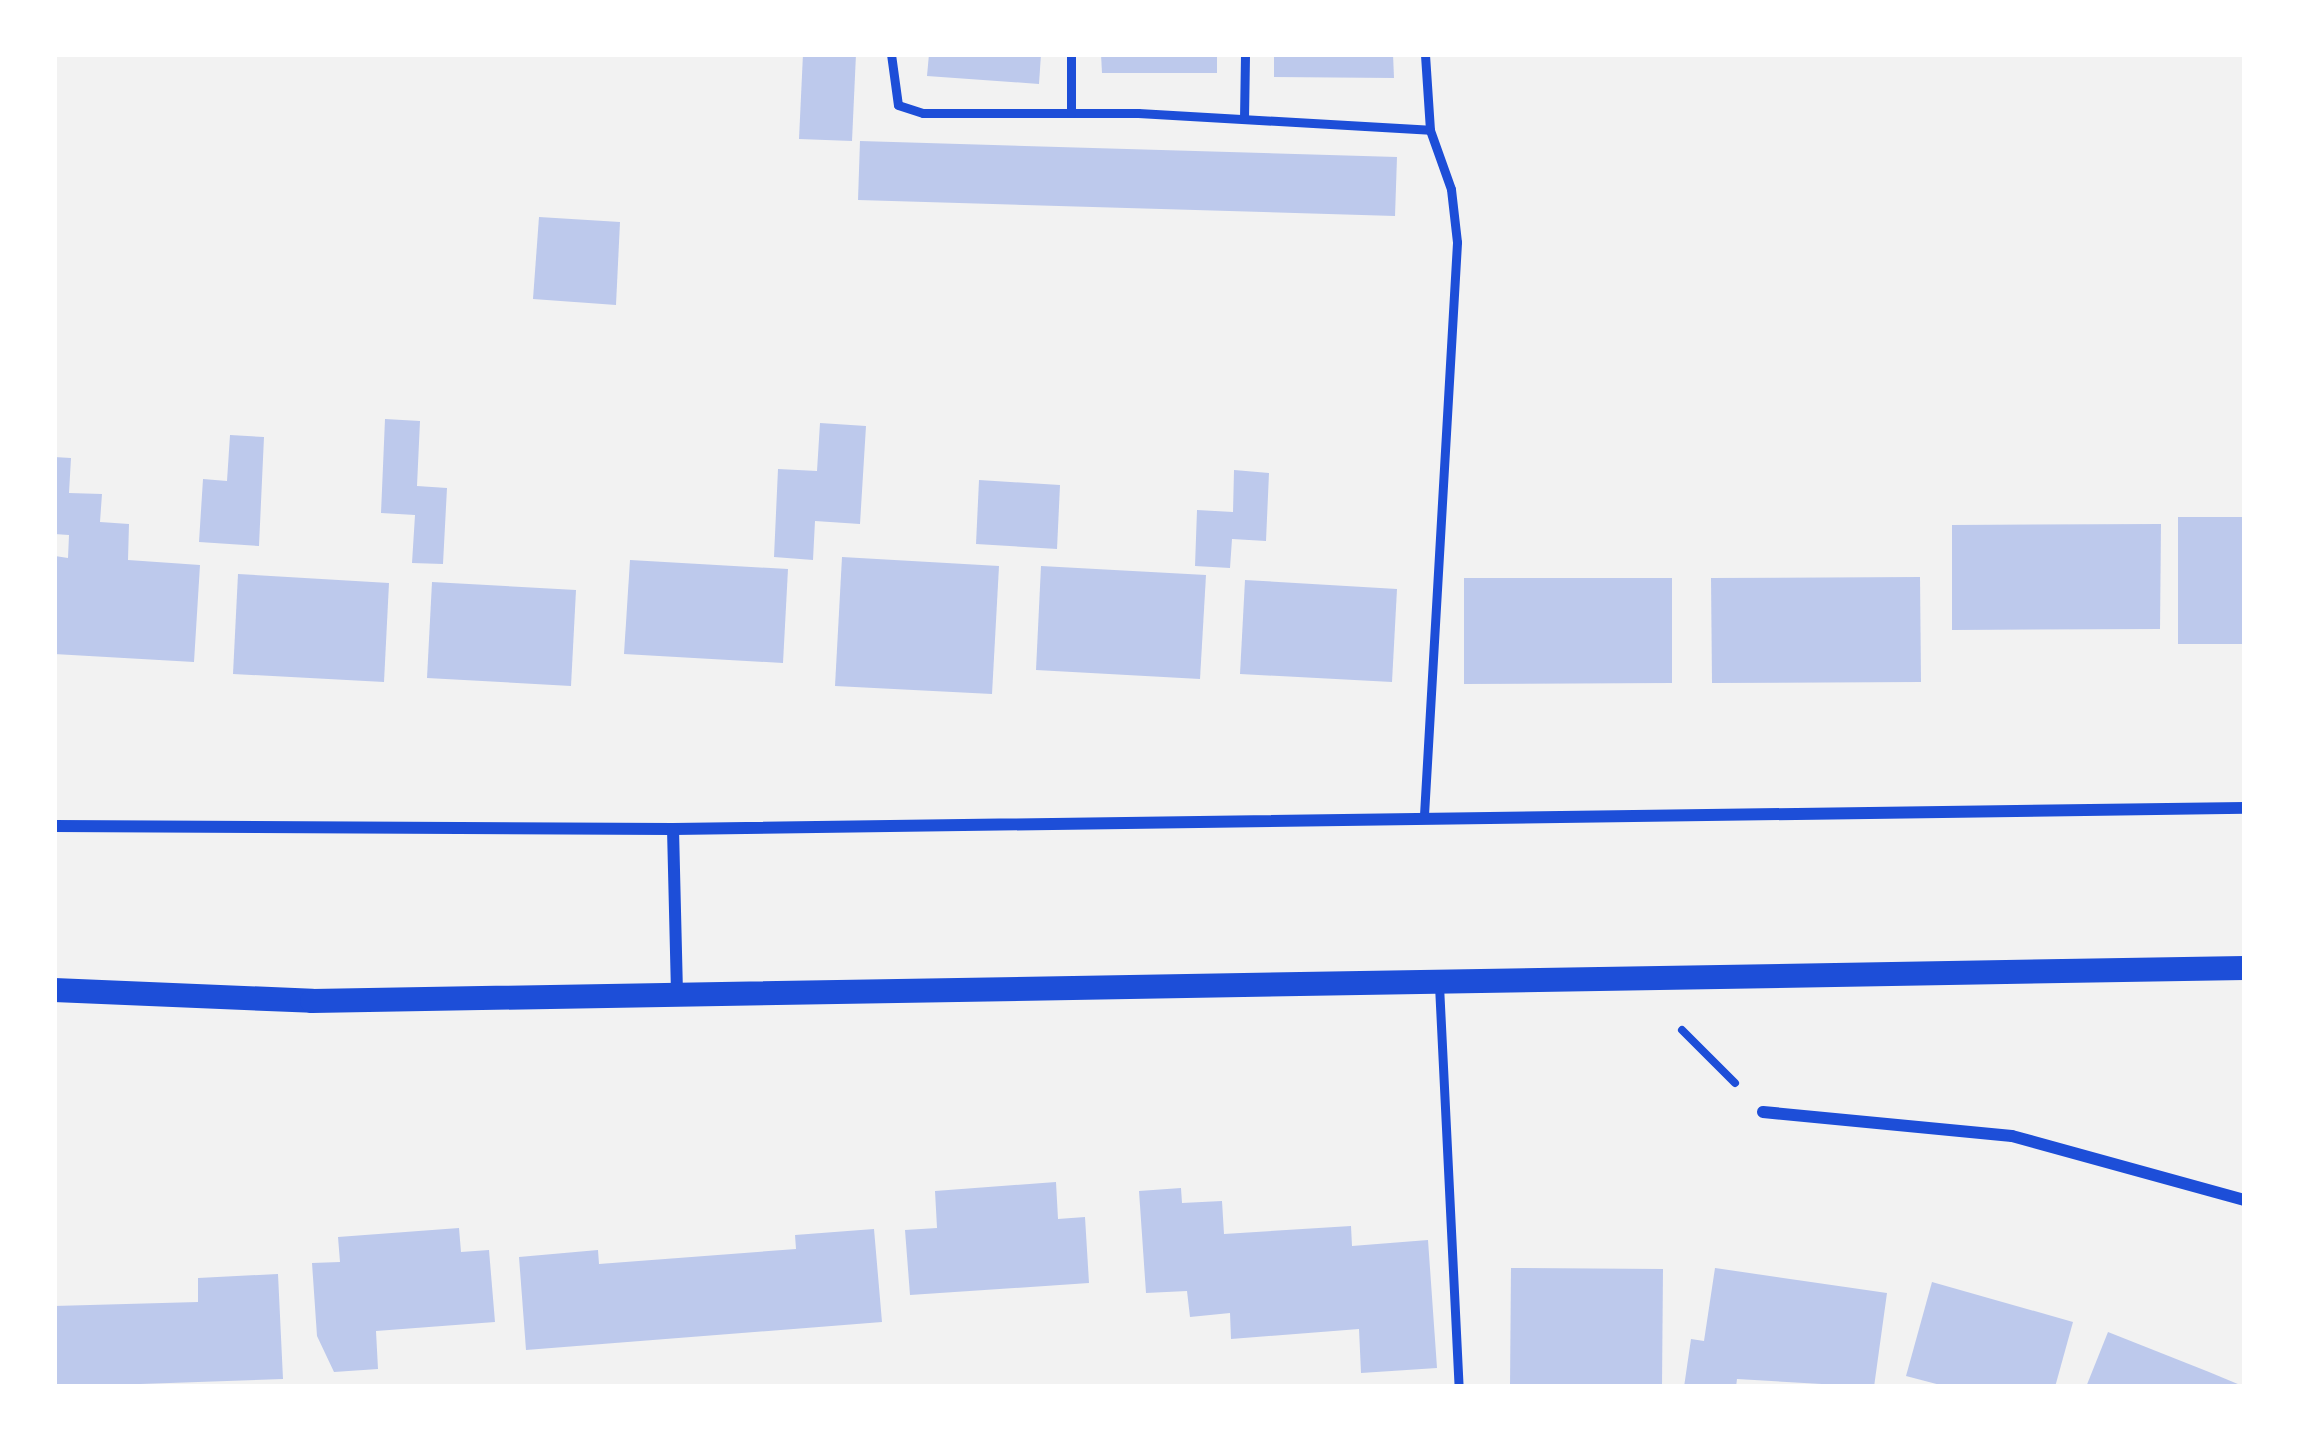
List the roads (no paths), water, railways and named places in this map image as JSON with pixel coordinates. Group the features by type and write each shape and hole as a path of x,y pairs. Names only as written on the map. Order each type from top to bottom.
{"main road":[{"path":"54,990 312,1001 677,990 1439,977 1635,981 2245,968"}],"street":[{"path":"54,826 673,829 1424,815 2245,808"},
{"path":"673,829 677,990"},
{"path":"1763,1112 2012,1136 2245,1200"}],"lane":[{"path":"890,54 898,105 923,113 1071,113 1430,130"},
{"path":"1071,113 1072,54"},
{"path":"1244,119 1245,54"},
{"path":"1424,815 1456,242 1451,189 1430,130 1426,54"},
{"path":"1439,977 1459,1387"}]}
